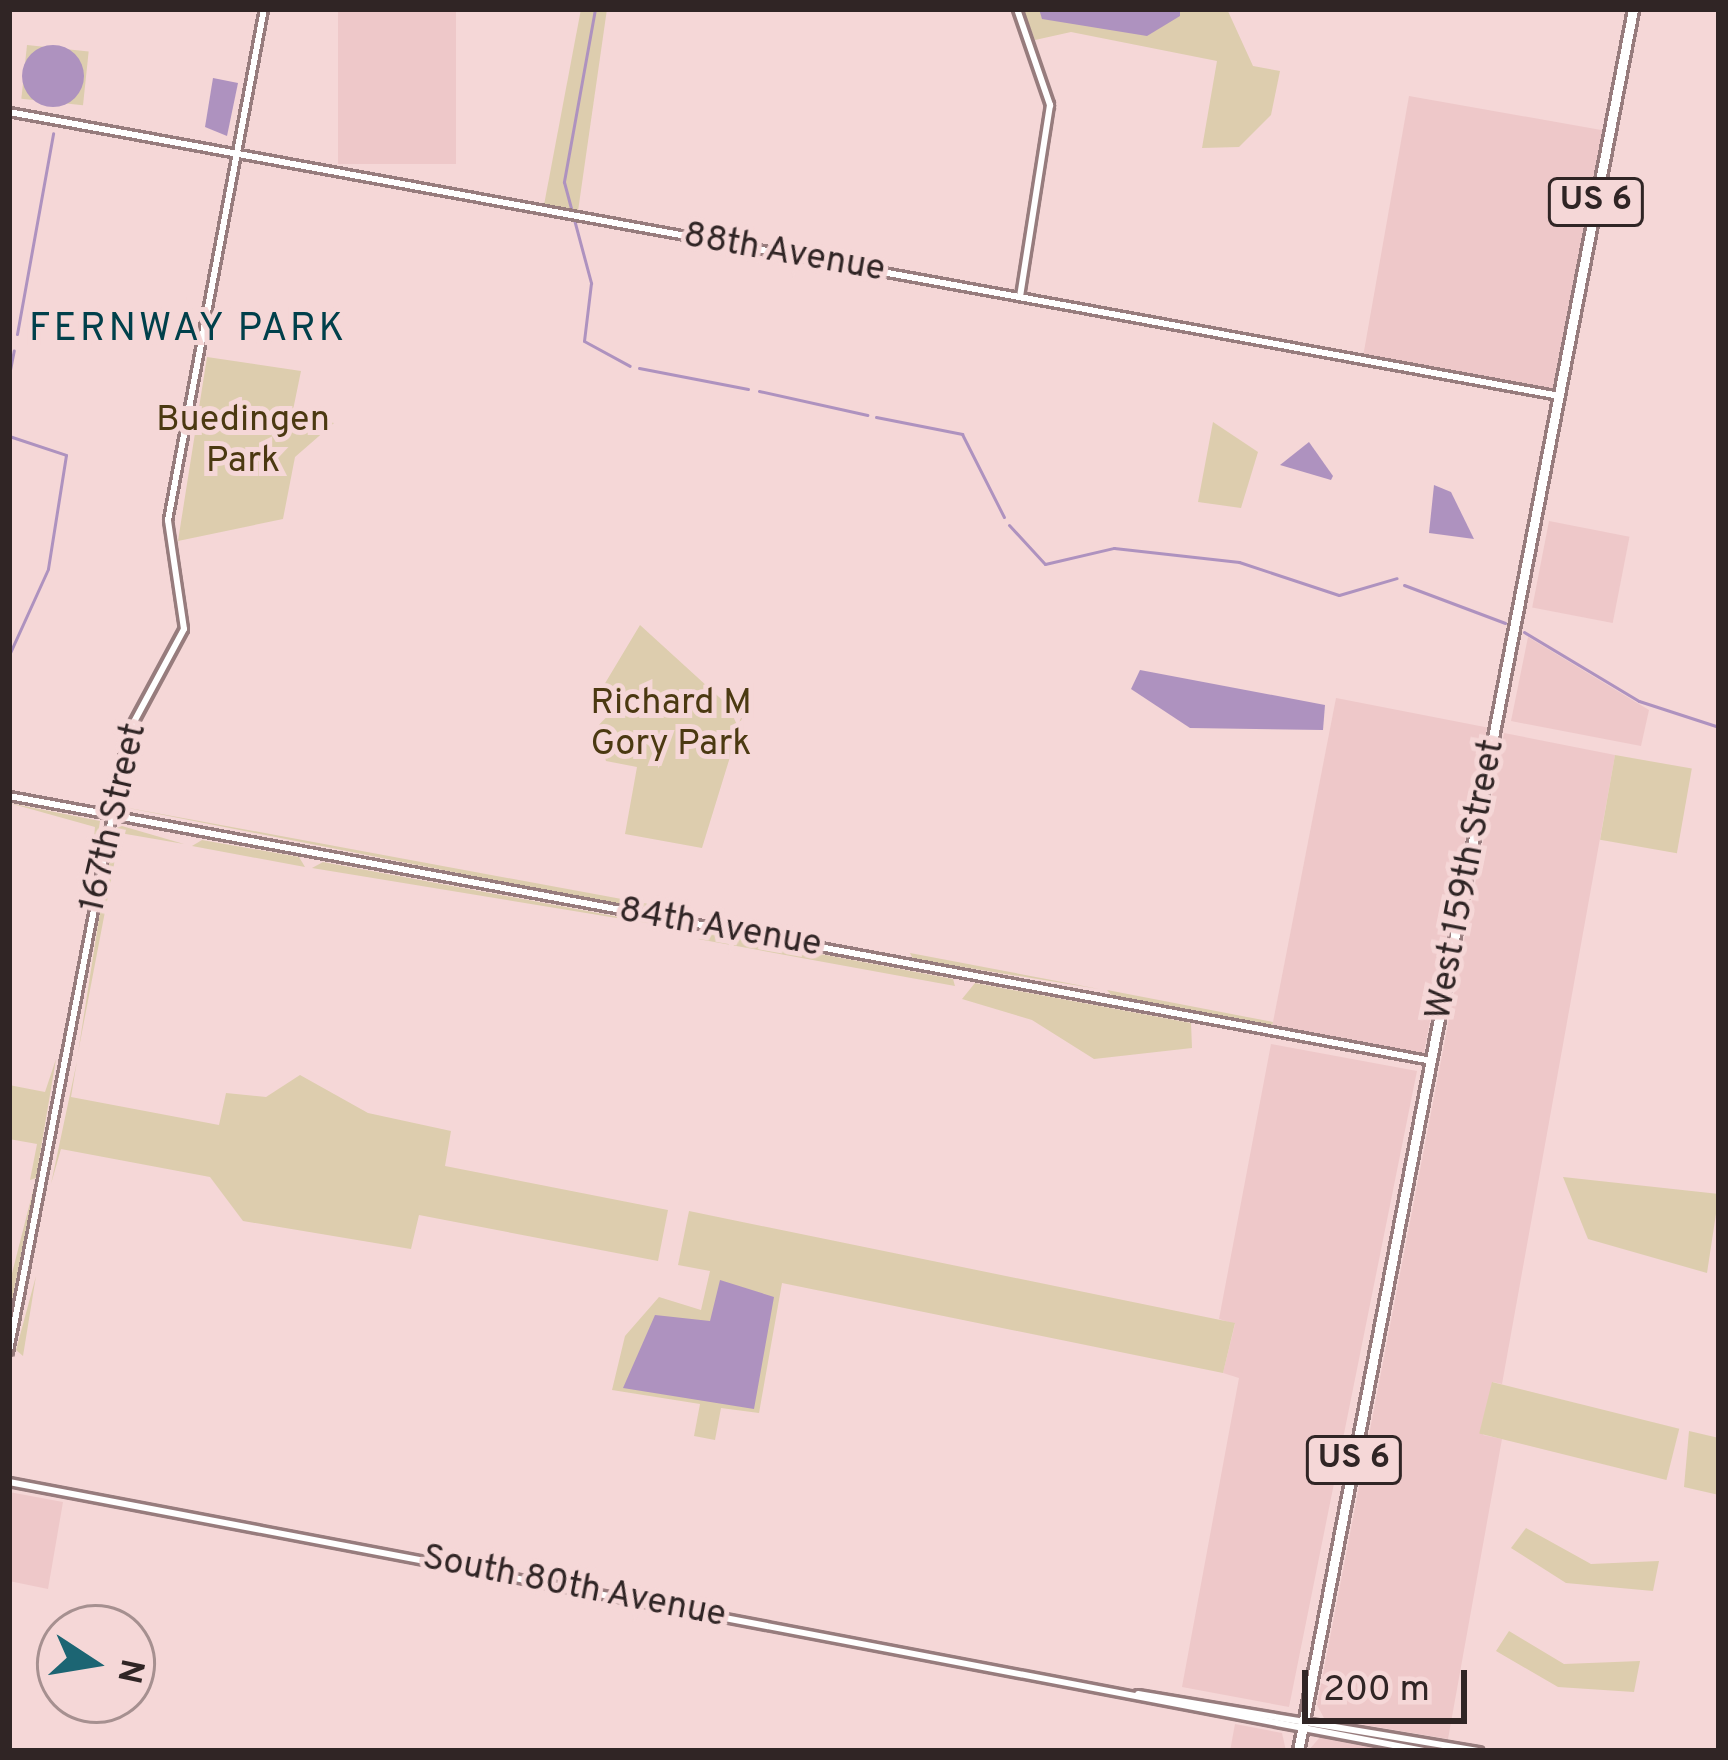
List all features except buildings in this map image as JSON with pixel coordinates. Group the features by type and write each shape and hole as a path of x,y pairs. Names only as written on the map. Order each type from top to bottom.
{"main road":[{"name":"West 159th Street","path":"1298,1751 1633,9"}],"street":[{"name":"167th Street","path":"9,1352 128,733 184,629 168,520 264,9"},
{"path":"1016,9 1049,104 1020,297"},
{"name":"88th Avenue","path":"9,112 1559,396"},
{"name":"84th Avenue","path":"9,796 1432,1061"},
{"name":"South 80th Avenue","path":"9,1482 1138,1694 1479,1751"},
{"name":"South 80th Avenue","path":"1303,1724 1424,1751"}],"shaded area":[{"path":"338,9 456,9 456,164 338,164"},
{"path":"1039,9 1180,9 1180,16 1147,36 1042,19"},
{"path":"53,45 75,54 84,76 75,98 53,107 31,98 22,76 31,54"},
{"path":"213,78 238,83 227,136 205,127"},
{"path":"1409,96 1604,130 1558,393 1363,359"},
{"path":"1309,442 1333,476 1331,480 1280,465"},
{"path":"1434,485 1451,492 1474,539 1429,533"},
{"path":"1549,521 1629,537 1613,623 1532,607"},
{"path":"1528,637 1649,710 1641,746 1511,721"},
{"path":"1140,670 1325,705 1323,730 1190,728 1131,689"},
{"path":"1336,698 1487,727 1423,1055 1272,1026"},
{"path":"1504,733 1615,755 1502,1384 1493,1382 1483,1435 1502,1439 1448,1739 1324,1718 1317,1705"},
{"path":"1271,1044 1417,1071 1289,1707 1182,1687 1239,1378 1223,1373 1235,1324 1219,1319"},
{"path":"720,1280 774,1297 754,1409 623,1388 655,1315 710,1321"},
{"path":"9,1492 63,1502 48,1589 9,1581"},
{"path":"1235,1724 1282,1733 1286,1751 1230,1751"},
{"path":"1321,1736 1388,1749 1388,1751 1308,1751"}],"green space":[{"path":"581,9 607,9 578,211 544,205"},
{"path":"1023,9 1227,9 1253,66 1280,71 1271,115 1239,147 1202,148 1217,61 1071,32 1035,40"},
{"path":"27,45 89,51 83,105 21,99"},
{"name":"Buedingen Park","path":"207,357 301,371 292,415 334,423 295,457 283,519 178,541"},
{"path":"1213,422 1258,452 1241,508 1198,502"},
{"name":"Richard M Gory Park","path":"640,625 742,718 702,848 625,834 637,767 606,761 596,728 616,707 601,690"},
{"path":"1615,755 1692,769 1677,853 1600,840"},
{"path":"9,803 100,821 89,892 95,827"},
{"path":"118,806 692,912 682,917"},
{"path":"122,826 184,844 120,833 78,1053 113,829"},
{"path":"202,840 299,857 305,867 192,846"},
{"path":"323,862 684,929 312,868"},
{"path":"709,933 953,979 955,986 698,939"},
{"path":"910,953 1099,989 913,959"},
{"path":"975,983 1191,1023 1192,1048 1094,1059 1032,1020 962,999"},
{"path":"1107,990 1273,1022 1272,1026 1113,997"},
{"path":"56,1059 36,1178 30,1180 37,1144 9,1139 9,1085 45,1092"},
{"path":"77,1061 71,1097 219,1125 226,1093 266,1097 300,1075 368,1113 451,1131 445,1166 668,1210 658,1261 419,1215 411,1249 243,1221 210,1177 61,1149 51,1184"},
{"path":"1563,1177 1719,1194 1707,1273 1588,1239"},
{"path":"33,1191 33,1195 9,1315 9,1285"},
{"path":"689,1211 1235,1323 1223,1373 782,1283 759,1413 721,1408 715,1440 694,1436 700,1404 612,1390 625,1336 659,1297 701,1310 710,1271 678,1265"},
{"path":"36,1276 23,1356 16,1350"},
{"path":"1492,1382 1679,1429 1666,1480 1479,1433"},
{"path":"1689,1431 1719,1438 1719,1495 1684,1487"},
{"path":"1526,1528 1591,1564 1659,1561 1653,1591 1566,1583 1511,1548"},
{"path":"1509,1631 1564,1664 1640,1661 1634,1692 1558,1687 1496,1651"}],"waterway":[{"path":"595,9 564,182 591,283 584,341 630,366"},
{"path":"17,334 53,133"},
{"path":"9,375 14,350"},
{"path":"639,368 748,389"},
{"path":"759,391 867,415"},
{"path":"876,417 962,434 1004,517"},
{"path":"9,436 66,455 48,569 9,655"},
{"path":"1009,525 1045,564 1114,548 1239,562 1339,595 1397,578"},
{"path":"1404,585 1505,623"},
{"path":"1524,632 1639,701 1719,727"}],"district":[{"name":"FERNWAY PARK","path":"188,331"}]}
